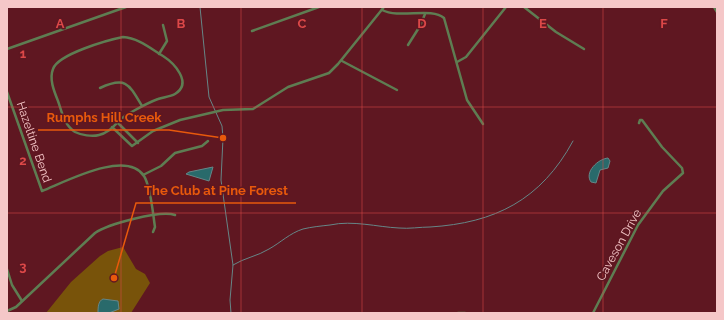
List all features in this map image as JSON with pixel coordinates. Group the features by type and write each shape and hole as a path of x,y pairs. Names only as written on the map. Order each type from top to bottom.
{"street":[{"path":"7,49 126,7"},
{"path":"252,31 319,7"},
{"path":"457,62 466,57 506,7"},
{"path":"524,7 556,32 584,49"},
{"path":"714,7 717,12"},
{"path":"112,127 130,145 138,143 153,131 180,120 206,116 223,110 253,109 288,87 328,72 342,61 383,8 395,14 438,15 444,18 467,100 483,124"},
{"path":"408,45 420,26 425,14"},
{"path":"160,54 167,41 163,26"},
{"path":"123,37 137,40 177,66 182,80 180,89 174,94 142,106 124,116 100,135 91,136 76,133 67,125 53,88 51,76 53,67 66,56 123,37"},
{"path":"342,61 397,90"},
{"path":"100,88 113,82 125,83 130,86 142,106"},
{"name":"Hazeltine Bend","path":"7,92 42,191 110,166 131,167 143,175"},
{"name":"Caveson Drive","path":"593,313 638,225 663,191 683,173 682,168 662,147 642,120 640,120 639,123"},
{"path":"118,122 138,143"},
{"path":"152,232 155,227 147,183 143,175 160,166 175,153 202,146 208,141"},
{"path":"7,311 22,301 95,232 111,224 170,213 175,215"},
{"path":"7,269 12,286 22,301"},
{"path":"458,313 465,313"}],"shaded area":[{"path":"123,247 136,269 145,274 150,283 131,313 46,313 71,282 100,256 108,251"}],"water":[{"path":"608,158 610,161 608,168 600,170 596,183 591,182 589,174 593,167 596,163"},
{"path":"213,167 209,181 186,174 189,172"},
{"path":"103,299 118,301 119,309 109,313 98,313 99,303"}],"waterway":[{"path":"200,7 209,97 222,126 223,138 221,180 233,265 230,300 231,313"},
{"path":"233,265 273,247 294,233 306,228 347,223 403,228 430,227 453,225 495,214 514,205 531,193 546,179 573,141"}],"place":[{"name":"Rumphs Hill Creek","path":"223,138"},
{"name":"The Club at Pine Forest","path":"114,278"}]}
